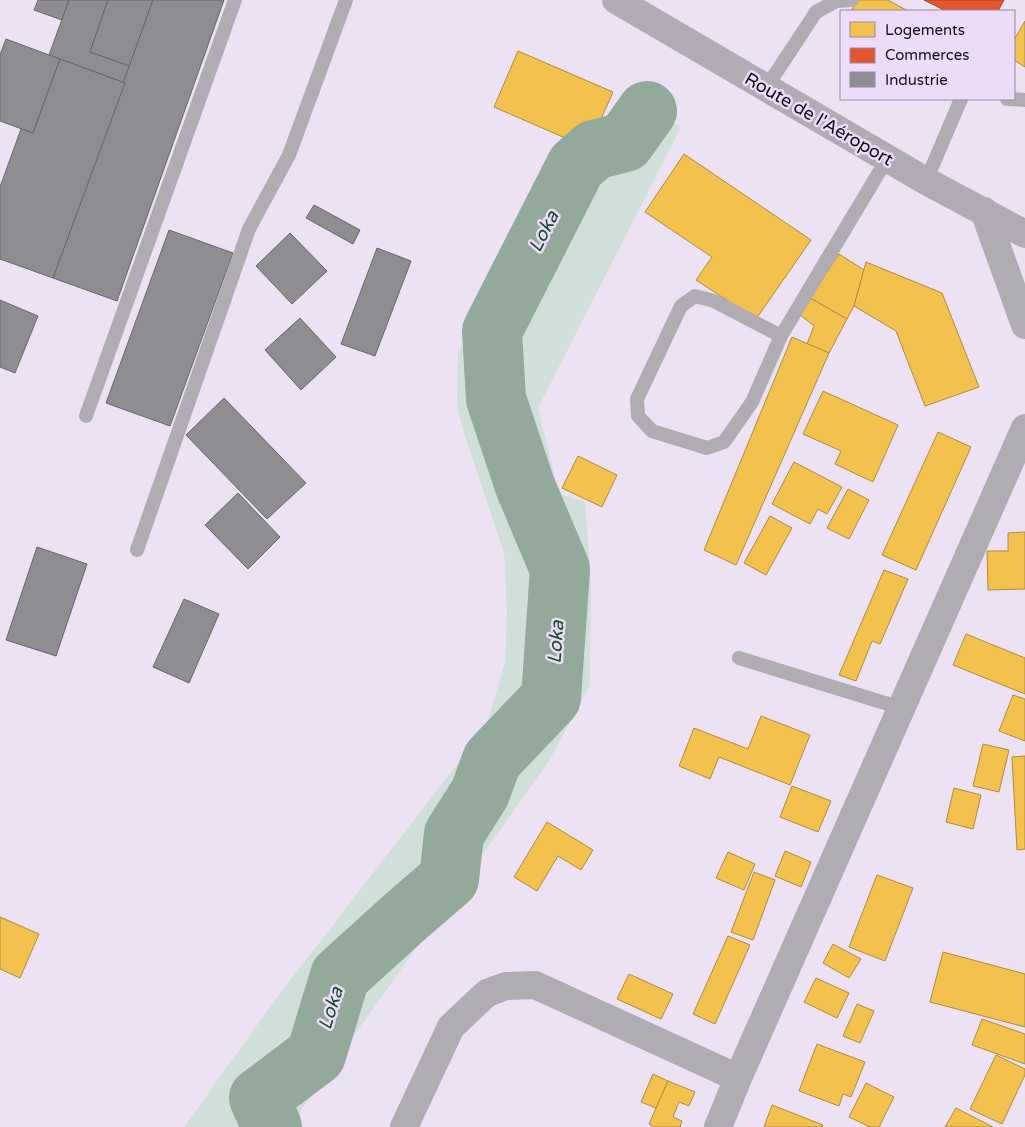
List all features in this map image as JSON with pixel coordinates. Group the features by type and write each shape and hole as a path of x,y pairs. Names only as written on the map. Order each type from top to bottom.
{"main road":[{"name":"Route de l'Aéroport","path":"616,0 926,182 1025,234"}],"street":[{"path":"984,211 1025,325"},
{"path":"718,1127 1025,428"},
{"path":"404,1127 451,1028 487,993 506,986 535,985 738,1078"}],"lane":[{"path":"86,416 235,0"},
{"path":"137,550 249,229 289,155 346,0"},
{"path":"766,88 816,12 836,1 852,0"},
{"path":"926,182 960,100"},
{"path":"781,336 714,301 695,296 681,306 637,398 638,416 652,431 707,448 724,442 752,402 781,336 887,159"},
{"path":"739,658 901,708"}],"shaded area":[{"path":"624,96 681,127 538,408 559,494 585,502 591,583 590,685 549,761 289,1127 184,1127 278,996 486,727 505,663 507,613 504,553 465,436 457,406 458,352"}],"building: Logements":[{"path":"858,0 888,0 906,10 852,10"},
{"path":"1025,21 1025,67 1015,61 1015,38"},
{"path":"518,51 613,92 588,148 494,107"},
{"path":"684,154 811,240 756,319 696,280 712,257 645,212"},
{"path":"839,254 864,270 854,306 847,319 810,298"},
{"path":"866,262 942,293 979,387 925,406 896,331 854,306"},
{"path":"810,298 847,319 829,353 807,344 814,326 799,314"},
{"path":"792,337 829,353 736,565 704,550"},
{"path":"823,391 898,425 873,482 835,464 841,451 803,434"},
{"path":"938,432 971,447 916,570 882,555"},
{"path":"578,456 617,475 602,507 562,488"},
{"path":"794,462 842,487 827,514 818,509 810,524 772,504"},
{"path":"848,489 869,500 849,539 827,528"},
{"path":"770,516 792,528 766,575 744,563"},
{"path":"1025,532 1025,589 988,590 987,551 1008,551 1008,533"},
{"path":"884,570 908,579 880,644 872,641 856,681 839,675"},
{"path":"966,634 1025,658 1025,694 953,665"},
{"path":"1013,695 1025,699 1025,741 999,731"},
{"path":"761,716 810,735 790,785 719,757 710,779 679,766 694,728 748,749"},
{"path":"983,744 1009,750 999,792 973,786"},
{"path":"1025,756 1025,849 1017,850 1012,757"},
{"path":"792,786 831,801 818,832 780,817"},
{"path":"954,788 981,795 973,829 946,822"},
{"path":"547,822 593,850 581,870 558,856 537,891 514,877"},
{"path":"785,851 811,862 801,887 775,876"},
{"path":"728,852 755,864 744,890 716,878"},
{"path":"754,872 775,880 753,940 731,932"},
{"path":"877,875 913,888 885,961 849,947"},
{"path":"0,917 39,934 20,978 0,969"},
{"path":"728,936 750,945 715,1024 693,1014"},
{"path":"833,944 861,959 849,978 823,963"},
{"path":"943,952 1025,974 1025,1027 930,1002"},
{"path":"629,974 673,994 661,1019 617,999"},
{"path":"816,978 849,993 837,1018 804,1002"},
{"path":"857,1004 874,1011 860,1043 843,1036"},
{"path":"982,1019 1025,1034 1025,1064 972,1045"},
{"path":"817,1044 865,1062 851,1097 843,1094 839,1106 799,1091"},
{"path":"996,1055 1025,1069 1025,1075 1002,1124 970,1109"},
{"path":"653,1074 668,1081 656,1108 641,1102"},
{"path":"668,1081 695,1092 689,1106 679,1102 673,1117 682,1121 680,1127 655,1127 649,1124"},
{"path":"866,1083 894,1097 879,1127 870,1127 849,1117"},
{"path":"772,1105 823,1125 822,1127 764,1127"},
{"path":"956,1108 993,1127 945,1127"}],"building: Commerces":[{"path":"924,0 1004,0 999,10 944,10"}],"building: Industrie":[{"path":"38,0 69,0 62,20 34,10"},
{"path":"69,0 108,0 90,52 130,66 125,83 49,55"},
{"path":"108,0 153,0 130,66 90,52"},
{"path":"153,0 224,0 117,301 53,278"},
{"path":"6,39 60,59 33,133 0,121 0,55"},
{"path":"60,59 125,83 53,278 0,259 0,187 21,129 33,133"},
{"path":"314,205 360,230 353,244 306,218"},
{"path":"169,230 233,253 170,426 106,403"},
{"path":"290,233 327,271 292,304 256,266"},
{"path":"377,248 411,261 375,356 341,344"},
{"path":"0,300 38,316 15,373 0,367"},
{"path":"300,318 336,357 301,390 265,350"},
{"path":"224,398 306,483 267,519 186,435"},
{"path":"238,493 280,537 248,569 205,525"},
{"path":"37,547 87,564 56,656 6,640"},
{"path":"184,599 219,614 189,683 153,667"}],"waterway":[{"name":"Loka","path":"272,1127 259,1098 316,1055 340,976 449,879 454,834 480,793 492,760 551,698 560,569 525,486 496,399 492,331 576,166 594,150 625,142 647,111"}]}
